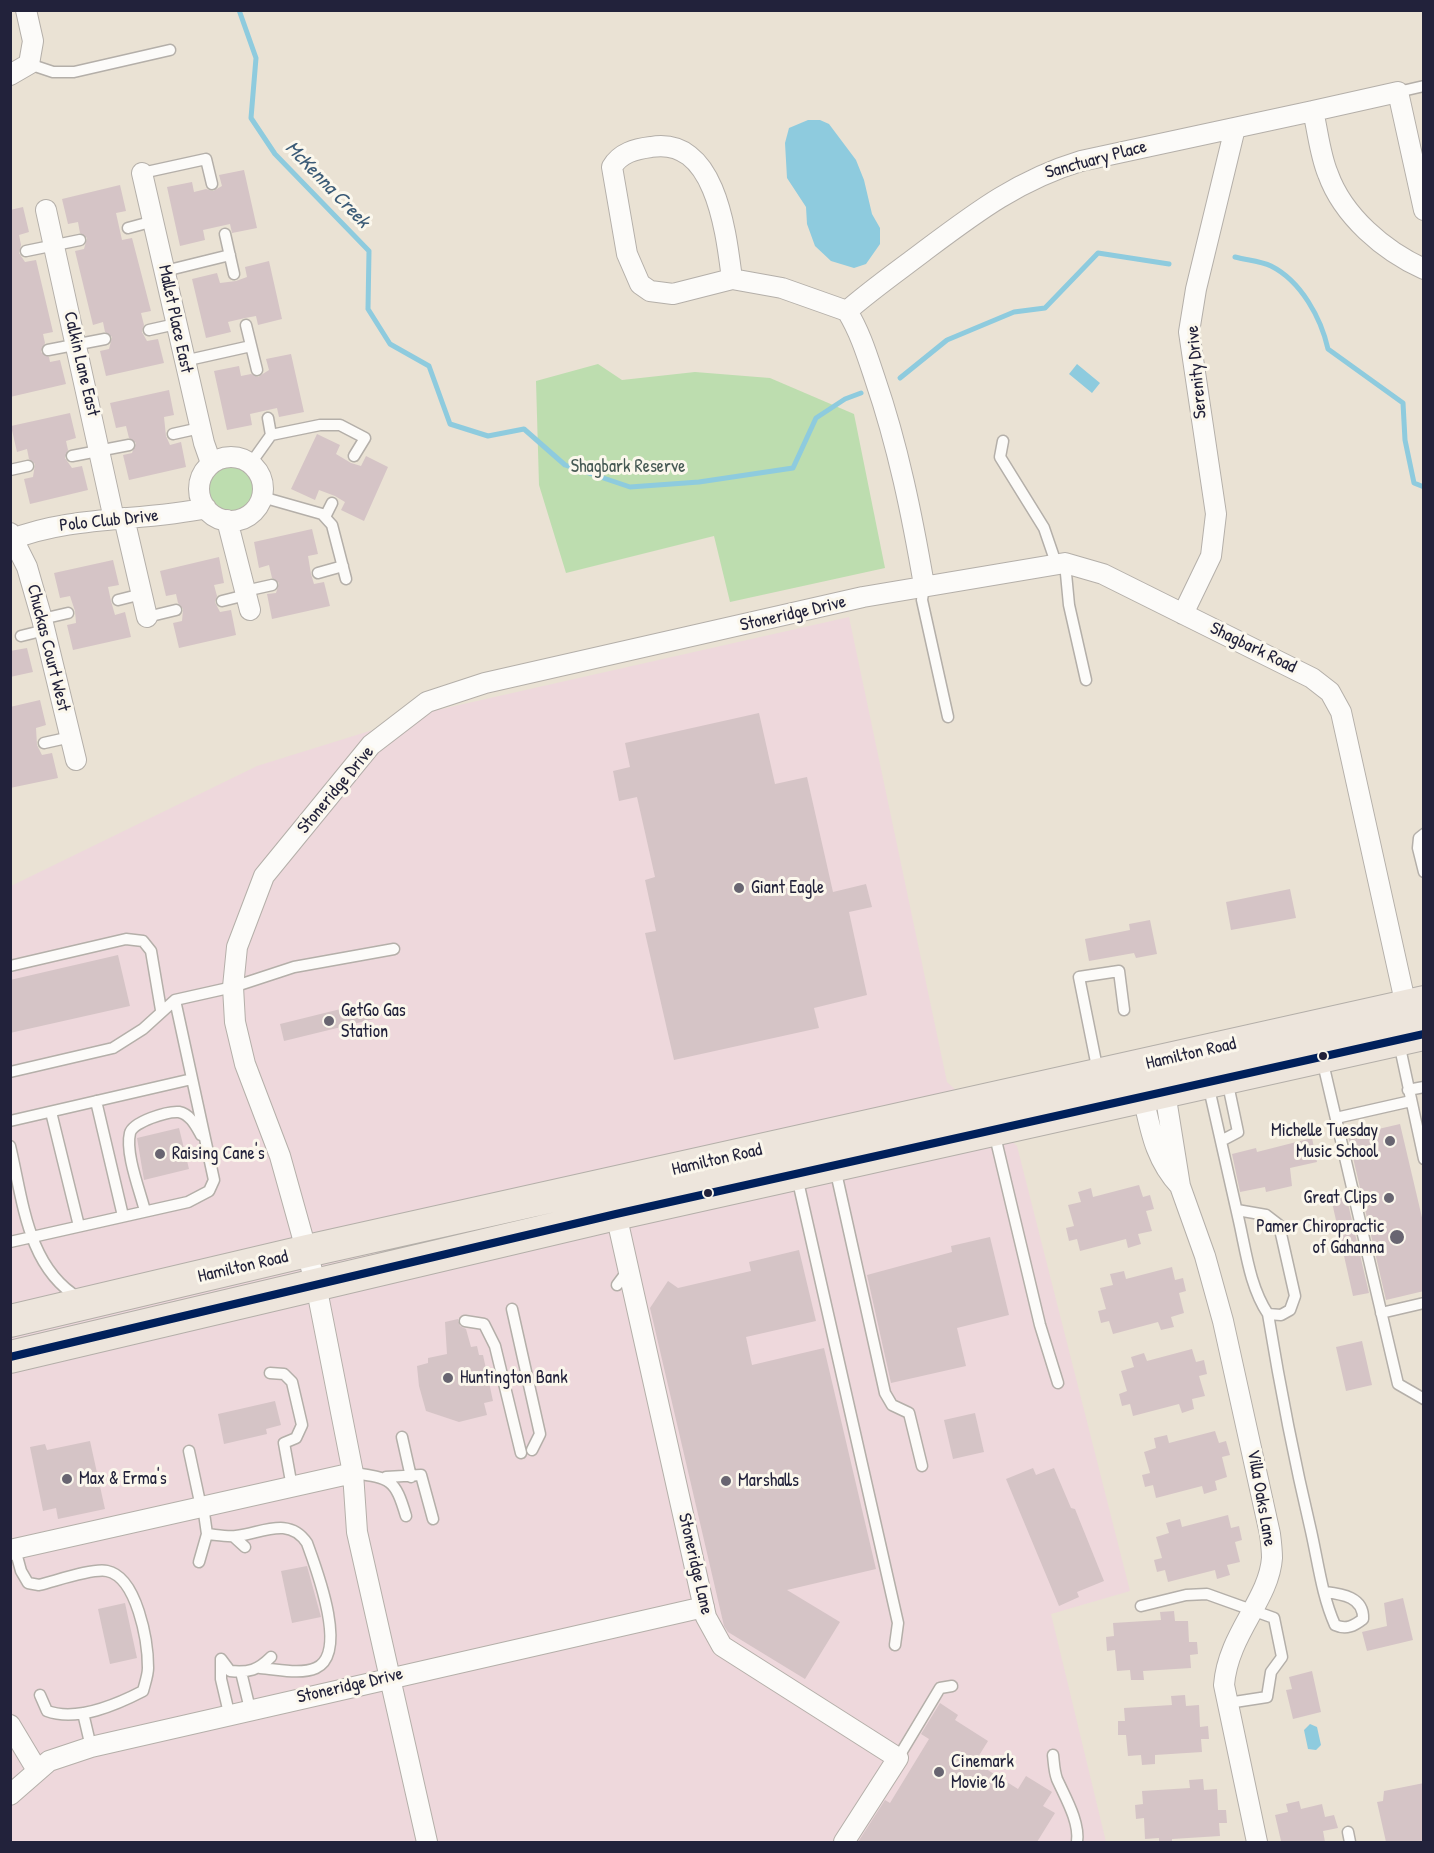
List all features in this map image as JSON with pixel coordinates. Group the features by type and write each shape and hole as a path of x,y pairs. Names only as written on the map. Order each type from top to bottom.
{"main road":[{"name":"Hamilton Road","path":"832,1150 993,1129 1154,1094 1209,1072 1318,1042 1415,1004"},
{"name":"Hamilton Road","path":"1318,1042 1411,1037"},
{"name":"Hamilton Road","path":"10,1321 308,1251 793,1159 1098,1075 1148,1064 1209,1072"},
{"name":"Hamilton Road","path":"10,1357 616,1214 793,1159"}],"street":[{"path":"10,75 29,64 33,41 26,10"},
{"path":"1398,92 1424,210"},
{"name":"Sanctuary Place","path":"847,311 980,209 1019,184 1048,171 1080,161 1398,92"},
{"path":"1313,111 1327,173 1337,196 1363,226 1400,258 1424,269"},
{"name":"Serenity Drive","path":"1183,614 1211,556 1216,514 1189,332 1196,289 1235,128"},
{"path":"732,279 727,239 715,193 688,152 673,146 660,145 639,149 616,160 612,167 627,254 640,284 650,291 674,294 732,279 782,288 847,311 858,329 884,407 908,498 924,585"},
{"name":"Mallet Place East","path":"142,173 200,428 212,463"},
{"name":"Calkin Lane East","path":"46,210 100,450 147,617"},
{"path":"234,456 250,463 260,474 262,497 253,513 244,518 227,520 214,516 206,508 199,489 201,478 212,463 224,457 234,456"},
{"name":"Polo Club Drive","path":"12,537 55,527 182,513 206,508"},
{"path":"227,520 247,599"},
{"name":"Chuckas Court West","path":"12,537 27,567 44,625 76,760"},
{"name":"Shagbark Road","path":"863,597 1060,563 1103,574 1312,678 1330,692 1341,712 1415,1004"},
{"name":"Stoneridge Drive","path":"308,1251 280,1156 245,1064 235,1022 232,987 237,947 264,876 371,745 427,702 485,683 863,597"},
{"name":"Villa Oaks Lane","path":"1148,1064 1154,1094 1158,1157 1180,1186 1205,1256 1223,1321 1267,1516 1272,1558 1267,1581 1232,1646 1226,1666 1224,1685 1257,1842"},
{"name":"Stoneridge Lane","path":"616,1214 706,1617 722,1646 898,1758"},
{"path":"308,1251 353,1473 357,1532 427,1842"},
{"path":"13,1550 353,1473"},
{"name":"Stoneridge Drive","path":"10,1795 49,1761 91,1747 391,1676 704,1607"},
{"path":"10,1725 37,1770"},
{"path":"844,1842 898,1758"}],"lane":[{"path":"29,64 52,72 74,72 170,50"},
{"path":"1398,92 1424,86"},
{"path":"142,173 207,159 212,184"},
{"path":"128,228 154,221"},
{"path":"225,234 234,274"},
{"path":"26,251 80,240"},
{"path":"165,271 230,255"},
{"path":"149,330 176,324"},
{"path":"246,326 257,370"},
{"path":"48,350 105,339"},
{"path":"184,361 251,346"},
{"path":"267,418 271,435"},
{"path":"250,463 271,435 320,425 340,425 364,438 354,456"},
{"path":"173,434 200,428"},
{"path":"1003,441 1000,457 1044,528 1060,563 1086,680"},
{"path":"72,456 129,445"},
{"path":"10,470 28,466"},
{"path":"262,497 325,517 332,525 346,579"},
{"path":"325,517 332,503"},
{"path":"318,573 343,566"},
{"path":"222,601 247,599 272,585"},
{"path":"924,585 922,600 948,717"},
{"path":"118,600 142,594"},
{"path":"147,617 176,610"},
{"path":"21,636 68,613"},
{"path":"44,743 70,737"},
{"path":"1424,834 1419,838 1418,848 1424,872"},
{"path":"10,966 126,939 142,941 151,951 161,1011"},
{"path":"10,1072 113,1048 143,1029 175,1000 232,987 294,967 394,949"},
{"path":"1098,1075 1079,977 1119,971 1124,1010"},
{"path":"10,1242 188,1202 209,1191 214,1180 175,1000"},
{"path":"1411,1037 1410,1095 1424,1159"},
{"path":"1318,1042 1398,1384 1424,1399"},
{"path":"1209,1072 1221,1141 1257,1297 1268,1314 1282,1399 1325,1592"},
{"path":"1209,1072 1238,1132 1221,1141"},
{"path":"10,1121 192,1079"},
{"path":"1336,1118 1410,1095 1424,1087"},
{"path":"96,1101 123,1216"},
{"path":"51,1112 79,1226"},
{"path":"145,1211 129,1148 130,1132 137,1122 178,1112 189,1116 207,1149"},
{"path":"993,1129 1040,1325 1058,1383"},
{"path":"10,1146 32,1237 44,1266 62,1288 87,1303"},
{"path":"832,1150 885,1394 892,1405 909,1413 922,1466"},
{"path":"793,1159 898,1623 895,1645"},
{"path":"1237,1209 1266,1215 1279,1225 1295,1296 1290,1310 1281,1315 1268,1314"},
{"path":"617,1285 629,1269"},
{"path":"1381,1313 1424,1303"},
{"path":"465,1321 484,1324 495,1346 527,1452 540,1434 512,1310"},
{"path":"270,1373 284,1374 292,1382 302,1425 296,1437 284,1443 292,1486"},
{"path":"402,1437 411,1477"},
{"path":"189,1451 207,1534 199,1562"},
{"path":"353,1473 386,1477 421,1475 433,1519"},
{"path":"386,1477 398,1489 406,1516"},
{"path":"207,1534 234,1537 285,1527 298,1532 307,1543 314,1563 332,1635 328,1655 315,1668 293,1671 260,1668 242,1672 231,1671 221,1659 221,1679 229,1713"},
{"path":"234,1537 245,1547"},
{"path":"13,1550 28,1582 39,1585 104,1570 119,1574 133,1592 145,1638 148,1670 143,1690 123,1701 86,1712 59,1716 46,1711 40,1695"},
{"path":"1141,1606 1196,1594 1207,1594 1252,1608 1274,1618 1282,1657 1271,1672 1267,1697 1228,1703"},
{"path":"260,1668 271,1657"},
{"path":"242,1672 250,1709"},
{"path":"898,1758 940,1688 952,1686"},
{"path":"86,1712 91,1747"},
{"path":"1053,1755 1056,1776 1069,1804 1078,1836 1077,1842"}],"shaded area":[{"path":"849,617 947,1082 1017,1146 1130,1591 1051,1614 1106,1842 11,1842 11,886 257,766 437,710"}],"green space":[{"name":"Shagbark Reserve","path":"598,364 622,380 695,372 770,378 854,414 885,568 730,602 714,536 566,573 539,485 536,381"},
{"path":"231,466 247,473 254,489 247,505 231,512 215,505 208,489 215,473"}],"water":[{"path":"808,120 820,120 829,124 856,160 864,180 872,214 880,228 880,244 866,264 854,268 831,261 815,246 807,224 806,207 787,178 785,143 789,128"},
{"path":"1077,364 1100,383 1092,393 1069,374"},
{"path":"1310,1724 1317,1727 1321,1745 1316,1750 1308,1749 1304,1730"}],"building":[{"path":"244,170 257,228 232,233 230,224 203,230 205,240 180,246 167,187 192,182 194,192 206,189 213,191 222,186 219,175"},
{"path":"120,185 126,211 116,213 122,240 132,238 151,311 141,313 144,325 142,332 147,341 158,339 164,363 106,376 100,351 109,349 112,337 105,332 103,322 93,325 75,251 84,249 87,238 80,233 78,222 68,224 62,199"},
{"path":"23,207 29,232 19,235 21,245 19,253 25,262 36,260 53,332 43,334 45,343 41,352 49,357 50,362 60,360 66,384 10,397 10,210"},
{"path":"269,261 282,319 258,325 256,316 228,322 231,332 206,338 192,279 217,273 220,283 236,281 247,277 245,267"},
{"path":"291,354 304,412 279,417 277,408 250,414 252,425 227,430 214,371 239,366 241,376 251,374 258,377 269,370 266,359"},
{"path":"169,390 174,415 164,417 166,436 170,445 181,442 186,467 129,480 123,455 132,453 136,443 129,438 126,426 116,428 110,403"},
{"path":"70,413 76,438 66,441 68,450 65,458 72,468 82,466 88,490 30,504 24,479 33,477 35,464 29,459 27,449 17,452 11,426"},
{"path":"317,434 340,445 336,454 351,463 361,466 366,456 388,467 364,521 341,510 345,502 335,496 319,490 315,500 291,489"},
{"path":"312,529 318,554 308,556 311,574 314,584 324,582 330,606 272,619 267,594 276,593 279,583 272,578 269,565 259,568 254,542"},
{"path":"219,557 224,583 214,585 217,596 215,602 220,612 231,610 236,635 179,648 173,623 182,621 183,609 178,603 176,594 166,596 160,571"},
{"path":"113,560 119,585 108,587 111,601 115,615 125,612 131,637 73,650 67,625 76,623 75,611 70,596 60,598 54,573"},
{"path":"27,648 33,672 10,677 10,651"},
{"path":"40,700 46,725 36,728 37,745 42,755 52,753 58,778 10,788 10,707"},
{"name":"Giant Eagle","path":"759,713 775,784 807,777 833,892 866,884 872,907 849,912 867,995 814,1008 819,1028 674,1060 645,933 656,931 645,880 655,877 637,797 619,801 613,771 630,767 625,743"},
{"path":"1290,889 1296,918 1231,930 1226,902"},
{"path":"1150,920 1157,954 1136,958 1134,953 1089,961 1085,939 1130,930 1129,924"},
{"path":"118,955 130,1006 10,1033 10,980"},
{"name":"GetGo Gas Station","path":"373,1001 378,1018 284,1041 280,1024"},
{"path":"1400,1124 1424,1226 1424,1291 1386,1300 1348,1136"},
{"name":"Raising Cane's","path":"179,1128 189,1169 144,1180 137,1138"},
{"path":"1312,1138 1317,1162 1290,1168 1292,1186 1266,1192 1265,1187 1240,1192 1232,1154 1256,1148 1257,1152"},
{"path":"1139,1185 1143,1197 1150,1195 1154,1209 1146,1211 1152,1231 1138,1234 1141,1244 1128,1248 1126,1239 1080,1251 1077,1239 1069,1241 1066,1228 1074,1226 1068,1205 1081,1202 1078,1192 1091,1188 1093,1197"},
{"path":"1346,1195 1369,1293 1353,1296 1331,1198"},
{"path":"990,1237 1009,1315 957,1328 966,1366 891,1383 867,1275 952,1252 951,1246"},
{"path":"799,1250 816,1321 746,1337 752,1365 824,1348 876,1569 787,1590 840,1622 805,1679 728,1632 724,1626 650,1308 668,1281 678,1288 751,1271 749,1262"},
{"path":"1172,1267 1175,1280 1183,1278 1186,1291 1179,1293 1184,1313 1171,1317 1174,1327 1161,1330 1158,1322 1113,1334 1109,1321 1101,1323 1098,1311 1106,1309 1100,1288 1113,1285 1110,1274 1124,1271 1126,1279"},
{"path":"458,1319 460,1326 466,1329 471,1347 477,1346 479,1355 483,1355 493,1401 484,1403 487,1415 459,1422 426,1411 419,1386 417,1366 428,1363 428,1358 447,1354 445,1322"},
{"path":"1362,1341 1372,1385 1346,1391 1336,1347"},
{"path":"1192,1349 1196,1362 1204,1360 1207,1374 1199,1376 1205,1396 1192,1399 1194,1409 1182,1413 1179,1404 1133,1416 1130,1404 1122,1406 1119,1394 1127,1391 1121,1371 1134,1367 1131,1357 1144,1353 1147,1361"},
{"path":"275,1401 281,1425 266,1429 267,1434 224,1444 218,1414"},
{"path":"975,1413 984,1452 953,1459 944,1420"},
{"path":"1215,1431 1219,1443 1226,1441 1230,1455 1222,1457 1227,1477 1215,1481 1217,1490 1204,1494 1202,1486 1156,1498 1153,1485 1145,1487 1142,1475 1150,1473 1144,1452 1156,1448 1154,1438 1167,1435 1169,1443"},
{"name":"Max & Erma's","path":"90,1441 105,1509 58,1519 56,1508 43,1511 30,1447 45,1444 47,1450"},
{"path":"1033,1468 1036,1475 1054,1468 1071,1508 1075,1509 1104,1581 1077,1592 1079,1597 1059,1606 1006,1479"},
{"path":"1228,1515 1231,1528 1239,1526 1242,1540 1235,1542 1240,1562 1227,1565 1230,1575 1217,1579 1215,1570 1168,1582 1165,1570 1157,1572 1154,1560 1162,1558 1156,1537 1169,1533 1166,1523 1180,1519 1182,1527"},
{"path":"307,1566 321,1617 292,1623 281,1571"},
{"path":"1403,1598 1413,1640 1367,1651 1362,1632 1387,1626 1384,1603"},
{"path":"125,1603 137,1658 110,1664 98,1609"},
{"path":"1174,1611 1175,1621 1188,1621 1189,1642 1197,1642 1198,1654 1190,1655 1191,1668 1143,1671 1144,1680 1131,1680 1130,1670 1117,1671 1115,1650 1107,1651 1106,1637 1114,1636 1113,1623 1161,1620 1160,1612"},
{"path":"1312,1671 1321,1712 1293,1719 1286,1690 1292,1689 1289,1677"},
{"path":"1185,1695 1186,1706 1199,1705 1200,1727 1208,1726 1209,1739 1201,1739 1202,1752 1155,1755 1155,1764 1142,1765 1141,1755 1128,1756 1126,1735 1118,1735 1118,1721 1125,1721 1124,1708 1172,1705 1171,1696"},
{"name":"Cinemark Movie 16","path":"940,1703 958,1715 955,1720 988,1741 975,1762 1018,1789 1026,1776 1052,1792 1043,1806 1055,1813 1037,1842 858,1842 885,1800 890,1803 929,1739 921,1734"},
{"path":"1203,1779 1204,1790 1217,1789 1218,1810 1226,1810 1227,1823 1219,1823 1220,1836 1172,1839 1172,1842 1159,1842 1159,1838 1145,1839 1144,1818 1136,1819 1135,1805 1143,1804 1142,1791 1190,1788 1189,1780"},
{"path":"1424,1783 1424,1842 1386,1842 1377,1802 1383,1801 1384,1791"},
{"path":"1299,1801 1301,1809 1322,1804 1325,1817 1334,1815 1338,1828 1323,1831 1325,1842 1281,1841 1275,1815 1288,1812 1286,1804"}],"waterway":[{"name":"McKenna Creek","path":"239,10 256,58 251,118 275,154 369,251 368,309 390,344 429,366 450,424 488,436 524,429 565,465 630,487 699,482 793,468 816,418 845,399 861,393"},
{"name":"McKenna Creek","path":"900,378 947,340 1014,312 1045,308 1098,253 1169,264"},
{"name":"McKenna Creek","path":"1235,257 1267,264 1292,281 1315,313 1328,349 1403,403 1405,440 1414,483 1424,487"}],"transit line":[{"path":"10,1357 616,1214 1424,1034"}],"place":[{"name":"Giant Eagle","path":"739,888"},
{"name":"GetGo Gas Station","path":"329,1021"},
{"name":"Michelle Tuesday Music School","path":"1390,1141"},
{"name":"Raising Cane's","path":"160,1154"},
{"name":"Great Clips","path":"1389,1198"},
{"name":"Pamer Chiropractic of Gahanna","path":"1397,1237"},
{"name":"Huntington Bank","path":"448,1378"},
{"name":"Max & Erma's","path":"67,1479"},
{"name":"Marshalls","path":"726,1481"},
{"name":"Cinemark Movie 16","path":"939,1772"}]}
